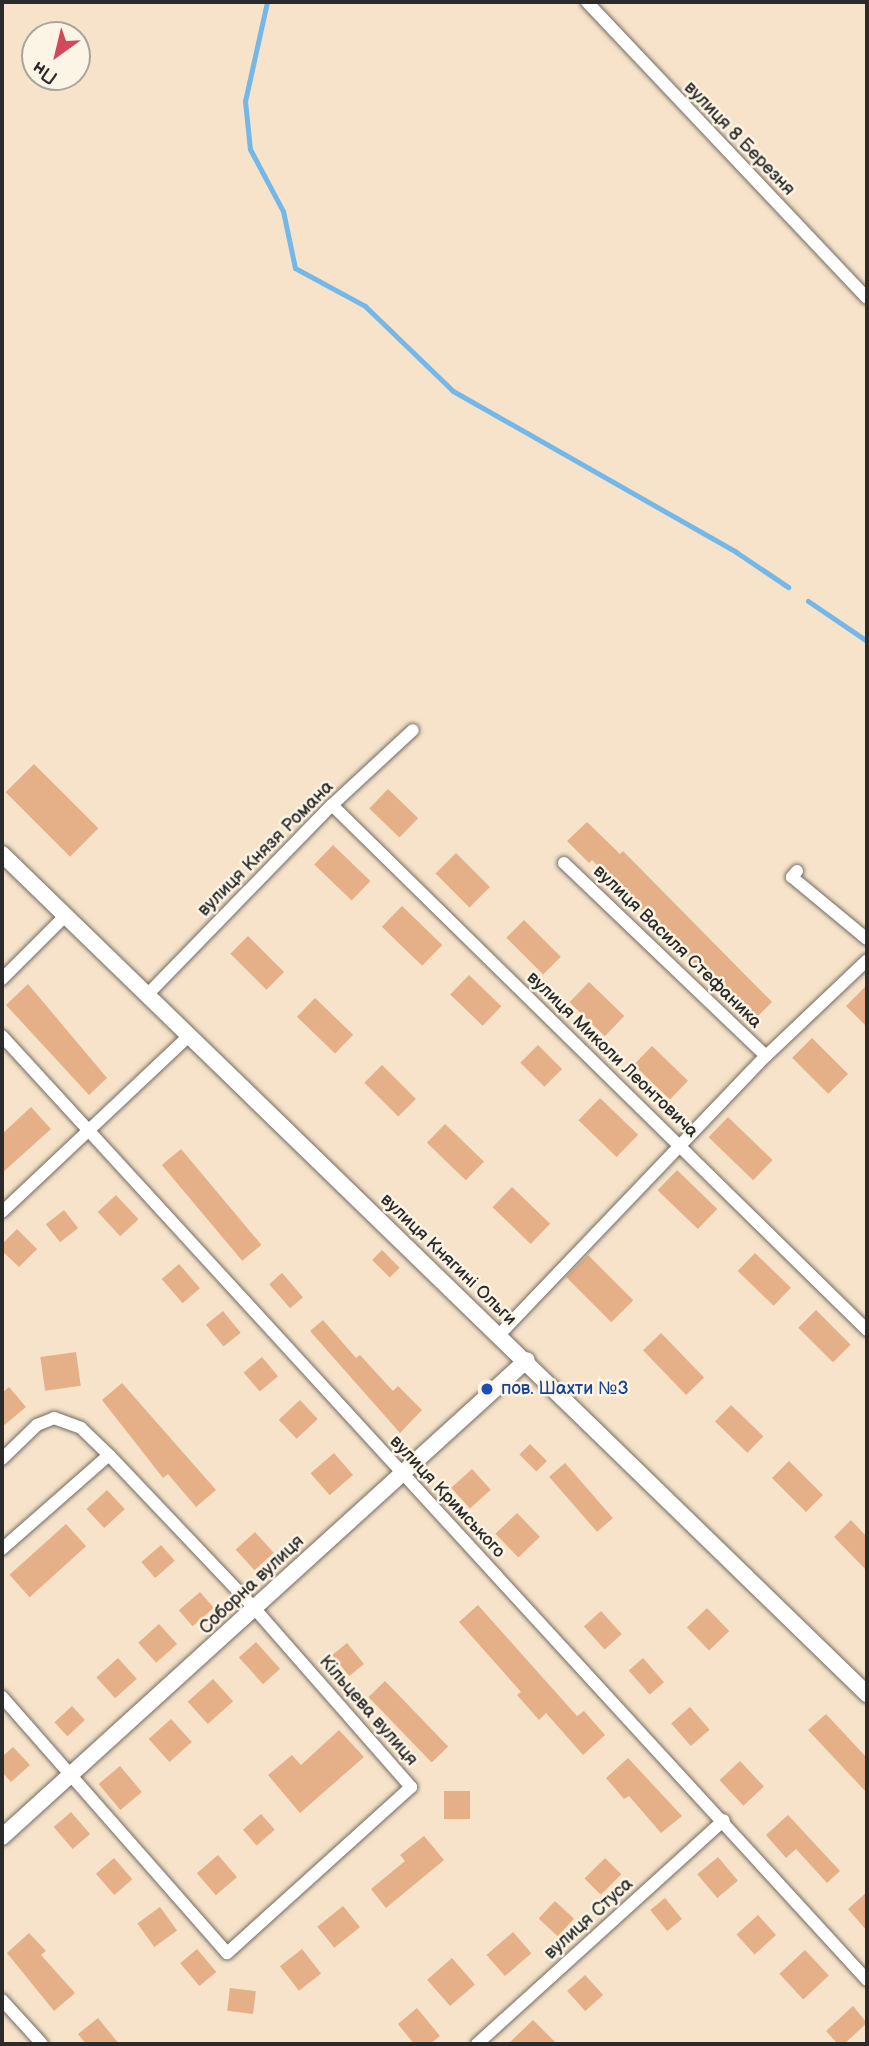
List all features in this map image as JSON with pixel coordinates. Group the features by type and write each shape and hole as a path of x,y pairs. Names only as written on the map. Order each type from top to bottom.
{"street":[{"name":"вулиця 8 Березня","path":"587,2 867,298"},
{"name":"вулиця Князя Романа","path":"147,995 332,805 413,730"},
{"name":"вулиця Миколи Леонтовича","path":"332,805 867,1330"},
{"name":"вулиця Княгині Ольги","path":"2,854 498,1336 527,1360 867,1695"},
{"name":"вулиця Василя Стефаника","path":"564,863 766,1056"},
{"path":"797,871 792,877 867,939"},
{"path":"2,979 66,915"},
{"path":"498,1336 766,1056 867,960"},
{"name":"вулиця Кримського","path":"2,1035 92,1130 401,1473 724,1820 867,1980"},
{"path":"2,1212 190,1035"},
{"name":"Соборна вулиця","path":"2,1837 527,1360"},
{"name":"Кільцева вулиця","path":"2,1459 37,1425 54,1418 81,1428 255,1609 411,1787 227,1953 2,1696"},
{"path":"2,1549 109,1455"},
{"name":"вулиця Стуса","path":"484,2042 724,1820"},
{"path":"2,2000 42,2044"}],"building":[{"path":"34,764 98,828 70,857 6,792"},
{"path":"388,789 418,818 399,838 369,808"},
{"path":"587,822 620,854 623,851 772,1002 752,1022 592,860 589,863 567,841"},
{"path":"333,845 370,881 352,901 314,864"},
{"path":"456,853 490,887 469,907 435,874"},
{"path":"402,906 442,945 422,966 382,927"},
{"path":"524,920 561,957 543,974 506,938"},
{"path":"248,936 284,972 266,990 230,954"},
{"path":"469,975 501,1006 483,1026 450,994"},
{"path":"589,982 624,1016 605,1036 570,1002"},
{"path":"28,984 107,1078 89,1095 6,1005"},
{"path":"867,985 867,1027 846,1006"},
{"path":"315,998 353,1035 335,1054 297,1017"},
{"path":"812,1038 848,1074 828,1094 792,1058"},
{"path":"538,1045 562,1069 544,1087 520,1063"},
{"path":"652,1046 688,1081 670,1099 634,1065"},
{"path":"382,1065 416,1099 398,1117 364,1083"},
{"path":"600,1098 638,1135 617,1157 578,1120"},
{"path":"31,1107 51,1129 2,1173 2,1134"},
{"path":"728,1117 773,1160 753,1180 709,1137"},
{"path":"445,1124 484,1162 466,1180 427,1143"},
{"path":"181,1149 261,1245 242,1261 162,1165"},
{"path":"677,1170 717,1209 698,1229 658,1190"},
{"path":"512,1187 550,1224 531,1244 493,1207"},
{"path":"116,1195 139,1219 120,1236 98,1212"},
{"path":"64,1210 78,1228 60,1242 46,1224"},
{"path":"17,1229 37,1249 19,1267 2,1251 2,1244"},
{"path":"382,1250 400,1268 390,1278 372,1260"},
{"path":"755,1253 791,1288 774,1306 738,1271"},
{"path":"588,1255 633,1300 611,1322 566,1277"},
{"path":"179,1264 200,1288 183,1303 162,1279"},
{"path":"282,1273 303,1297 290,1308 269,1284"},
{"path":"816,1310 851,1345 833,1362 798,1328"},
{"path":"223,1311 241,1333 224,1347 206,1325"},
{"path":"323,1320 356,1358 360,1355 393,1391 398,1386 422,1410 400,1433 310,1331"},
{"path":"661,1333 704,1378 686,1395 643,1350"},
{"path":"76,1352 81,1386 45,1391 40,1357"},
{"path":"262,1357 278,1376 260,1392 244,1372"},
{"path":"122,1383 216,1490 196,1507 168,1474 163,1478 102,1400"},
{"path":"9,1387 26,1407 2,1427 2,1393"},
{"path":"300,1400 318,1419 297,1439 279,1420"},
{"path":"731,1405 763,1436 747,1453 715,1422"},
{"path":"530,1444 547,1461 536,1472 519,1455"},
{"path":"334,1453 353,1475 330,1495 311,1473"},
{"path":"789,1461 823,1495 806,1512 772,1478"},
{"path":"565,1463 613,1518 597,1532 549,1477"},
{"path":"472,1469 491,1490 470,1509 451,1488"},
{"path":"107,1490 125,1509 104,1528 87,1509"},
{"path":"517,1513 540,1537 518,1558 495,1534"},
{"path":"851,1520 867,1537 867,1571 834,1537"},
{"path":"66,1524 86,1546 30,1597 10,1575"},
{"path":"255,1532 274,1553 254,1570 236,1549"},
{"path":"161,1545 175,1561 155,1578 141,1562"},
{"path":"200,1592 214,1608 193,1626 179,1610"},
{"path":"478,1605 577,1716 584,1711 605,1735 583,1755 546,1713 539,1720 517,1695 521,1692 459,1622"},
{"path":"707,1608 729,1631 709,1650 687,1627"},
{"path":"601,1611 622,1634 605,1649 584,1626"},
{"path":"159,1624 177,1644 156,1663 138,1643"},
{"path":"256,1642 280,1669 263,1684 239,1657"},
{"path":"347,1643 364,1664 349,1676 332,1655"},
{"path":"118,1658 137,1679 115,1698 96,1677"},
{"path":"643,1658 664,1682 650,1695 629,1670"},
{"path":"213,1679 233,1701 208,1724 188,1702"},
{"path":"385,1681 448,1746 432,1762 368,1697"},
{"path":"72,1706 85,1720 67,1736 54,1722"},
{"path":"690,1707 710,1730 691,1746 671,1723"},
{"path":"826,1714 867,1758 867,1793 808,1730"},
{"path":"171,1719 192,1742 169,1762 149,1739"},
{"path":"339,1730 364,1757 300,1813 268,1775 292,1755 301,1765"},
{"path":"13,1747 30,1765 11,1782 2,1772 2,1757"},
{"path":"628,1758 682,1816 661,1833 629,1796 624,1799 606,1778"},
{"path":"740,1761 764,1787 743,1806 720,1780"},
{"path":"120,1766 142,1792 120,1810 99,1784"},
{"path":"444,1791 470,1791 470,1819 444,1819"},
{"path":"71,1812 90,1834 73,1849 54,1827"},
{"path":"261,1814 275,1830 257,1846 243,1830"},
{"path":"788,1815 840,1871 827,1883 796,1849 786,1858 766,1835"},
{"path":"424,1836 444,1860 386,1908 371,1889 405,1861 400,1855"},
{"path":"218,1855 237,1877 216,1895 197,1873"},
{"path":"718,1857 738,1881 717,1898 697,1874"},
{"path":"114,1858 132,1879 114,1895 96,1874"},
{"path":"605,1858 621,1874 601,1895 584,1879"},
{"path":"867,1892 867,1931 848,1909"},
{"path":"665,1898 682,1919 667,1931 650,1910"},
{"path":"555,1901 574,1919 558,1936 539,1919"},
{"path":"343,1906 360,1927 334,1948 317,1927"},
{"path":"160,1907 177,1930 154,1947 137,1923"},
{"path":"758,1915 776,1935 755,1954 736,1934"},
{"path":"513,1932 531,1953 505,1976 487,1955"},
{"path":"29,1933 46,1951 41,1955 75,1993 54,2011 7,1953"},
{"path":"197,1949 216,1972 199,1986 180,1963"},
{"path":"302,1949 321,1973 299,1991 280,1966"},
{"path":"805,1950 829,1976 803,1999 779,1974"},
{"path":"452,1958 475,1984 450,2006 427,1980"},
{"path":"585,1975 603,1995 585,2011 567,1991"},
{"path":"230,1988 256,1991 253,2014 227,2011"},
{"path":"853,2006 867,2023 844,2044 838,2044 826,2031"},
{"path":"417,2008 440,2036 430,2044 414,2044 398,2024"},
{"path":"98,2018 119,2044 86,2044 78,2034"},
{"path":"533,2020 557,2044 508,2044"}],"waterway":[{"path":"267,2 245,101 250,149 283,211 295,268 365,306 453,391 736,552 788,587"},
{"path":"808,601 867,641"}],"place":[{"name":"пов. Шахти №3","path":"487,1389"}]}
